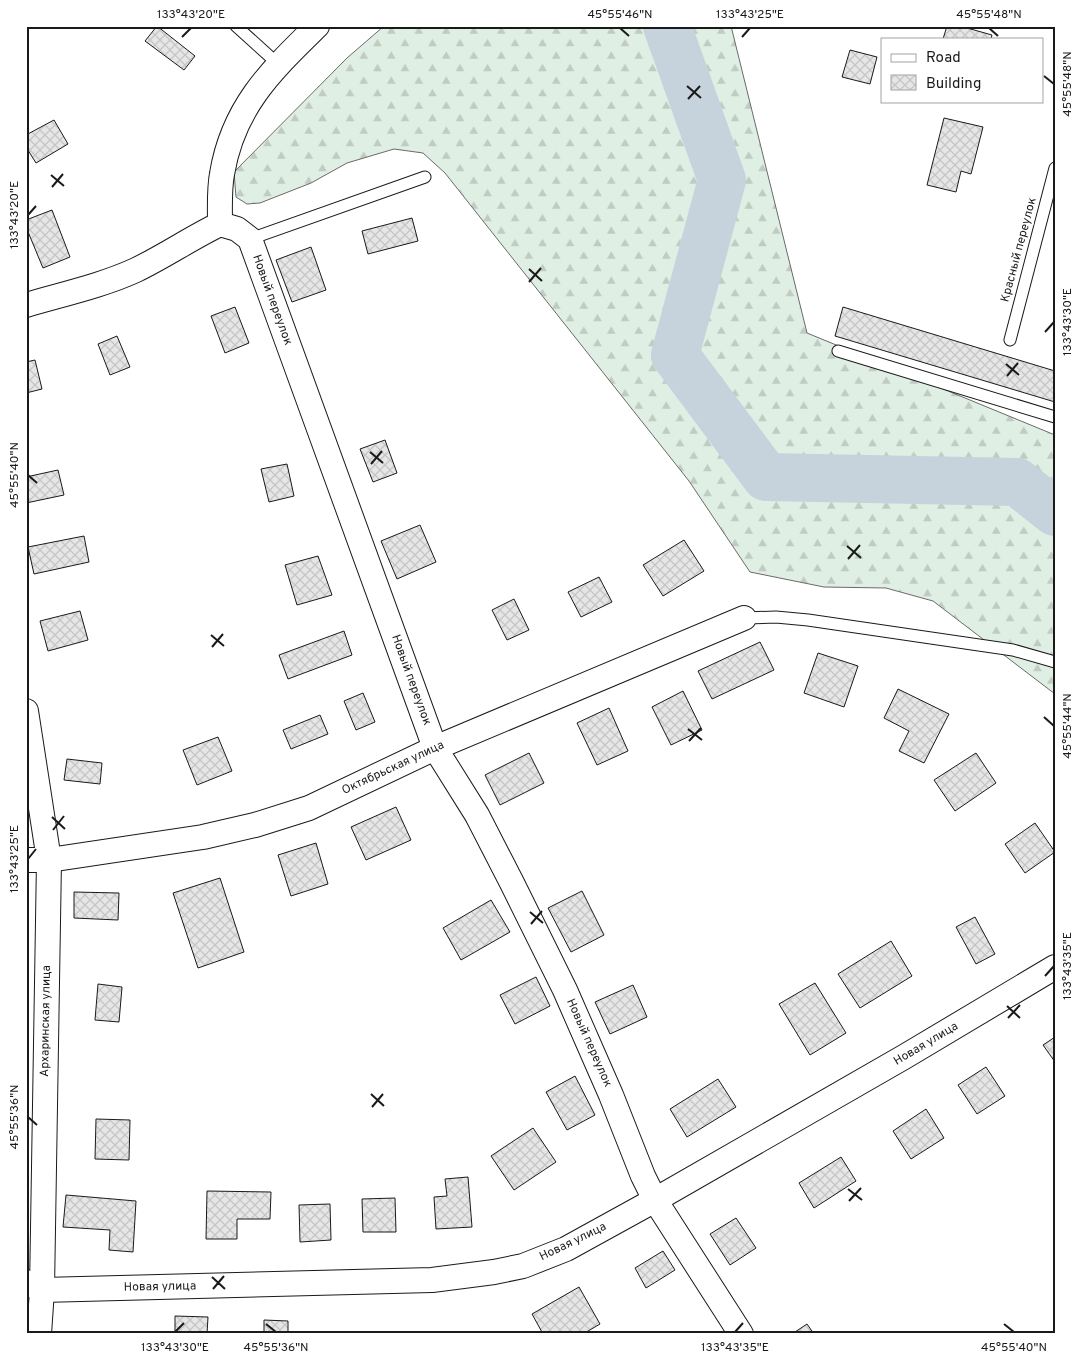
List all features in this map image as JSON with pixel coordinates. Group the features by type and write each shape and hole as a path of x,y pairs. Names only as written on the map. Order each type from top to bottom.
{"street":[{"path":"26,305 99,284 135,270 168,254 220,224 222,175 232,138 257,89 278,64 317,26"},
{"name":"Новый переулок","path":"220,224 237,229 250,239 435,748 481,824 565,990 611,1094 643,1176 655,1200 740,1334"},
{"name":"Октябрьская улица","path":"37,860 203,837 255,825 310,808 435,748 744,618"},
{"name":"Архаринская улица","path":"26,711 37,860 34,1286 40,1334"},
{"name":"Новая улица","path":"34,1286 432,1280 494,1272 523,1266 566,1249 655,1200 904,1058 1055,967"}],"lane":[{"path":"236,26 278,64"},
{"name":"Красный переулок","path":"1010,340 1055,168"},
{"path":"250,239 425,177"},
{"path":"838,351 1055,417"},
{"path":"744,618 776,618 826,622 1012,650 1055,662"}],"green space":[{"path":"384,26 731,26 807,333 1055,435 1055,694 933,601 886,588 824,587 750,572 689,481 445,173 423,153 394,149 347,163 311,183 260,203 247,204 236,197 234,172 347,58"}],"building":[{"path":"157,26 195,56 184,70 145,41"},
{"path":"947,26 960,26 992,35 991,38 943,38"},
{"path":"850,50 877,57 870,84 842,77"},
{"path":"944,118 983,127 971,174 961,171 956,192 927,185"},
{"path":"54,120 68,144 36,163 26,147 26,135"},
{"path":"52,210 70,257 43,268 26,227 26,220"},
{"path":"412,218 418,241 368,254 362,231"},
{"path":"311,247 326,290 292,302 276,260"},
{"path":"235,307 249,343 225,353 211,316"},
{"path":"843,307 1055,371 1055,402 835,336"},
{"path":"117,336 130,367 110,375 98,344"},
{"path":"35,360 42,389 26,393 26,362"},
{"path":"385,440 397,473 373,482 360,449"},
{"path":"287,464 294,496 269,502 261,469"},
{"path":"58,470 64,495 26,503 26,477"},
{"path":"420,525 436,562 397,579 381,541"},
{"path":"84,536 89,562 34,574 28,547"},
{"path":"684,540 704,571 663,596 643,565"},
{"path":"318,556 332,595 297,605 285,565"},
{"path":"599,577 612,602 581,617 568,592"},
{"path":"514,599 529,630 507,640 492,610"},
{"path":"80,611 88,640 48,651 40,621"},
{"path":"344,631 352,655 288,679 279,655"},
{"path":"760,642 774,670 712,699 698,671"},
{"path":"818,653 858,666 844,707 804,693"},
{"path":"898,689 949,714 924,763 899,751 909,731 884,718"},
{"path":"683,691 702,730 671,745 652,707"},
{"path":"363,693 375,722 356,730 344,701"},
{"path":"609,708 628,751 597,765 577,723"},
{"path":"320,715 328,734 291,749 283,730"},
{"path":"218,737 232,771 197,785 183,750"},
{"path":"529,753 544,783 500,805 485,775"},
{"path":"976,753 996,783 955,811 934,780"},
{"path":"67,759 102,763 100,784 64,780"},
{"path":"396,807 411,840 366,860 351,827"},
{"path":"1035,823 1055,852 1025,873 1005,844"},
{"path":"316,843 328,884 291,896 278,855"},
{"path":"220,878 244,952 198,968 173,893"},
{"path":"582,891 604,935 571,952 548,908"},
{"path":"74,892 119,893 118,920 74,918"},
{"path":"491,900 510,932 461,960 443,928"},
{"path":"975,917 995,954 976,964 956,927"},
{"path":"891,941 912,976 860,1008 838,974"},
{"path":"536,977 550,1006 515,1024 500,995"},
{"path":"815,983 846,1033 810,1055 779,1004"},
{"path":"98,984 122,987 119,1022 95,1020"},
{"path":"633,985 647,1017 610,1034 595,1002"},
{"path":"1055,1037 1055,1062 1043,1045"},
{"path":"986,1067 1005,1096 977,1114 958,1085"},
{"path":"575,1076 595,1115 567,1130 546,1092"},
{"path":"718,1079 736,1107 687,1137 670,1109"},
{"path":"926,1109 944,1138 911,1159 893,1131"},
{"path":"96,1119 130,1120 129,1160 95,1159"},
{"path":"533,1128 556,1162 514,1190 491,1156"},
{"path":"841,1157 856,1181 814,1208 799,1183"},
{"path":"468,1177 472,1227 436,1229 434,1197 447,1196 445,1179"},
{"path":"207,1191 271,1192 270,1219 237,1219 237,1239 206,1239"},
{"path":"66,1195 136,1201 133,1252 109,1250 110,1230 63,1227"},
{"path":"395,1198 396,1232 363,1232 362,1199"},
{"path":"330,1204 331,1240 300,1242 299,1205"},
{"path":"736,1218 756,1248 730,1265 710,1234"},
{"path":"663,1251 675,1270 646,1288 635,1268"},
{"path":"579,1287 600,1324 583,1334 543,1334 532,1314"},
{"path":"175,1316 208,1317 207,1334 175,1334"},
{"path":"264,1320 288,1321 288,1334 264,1334"},
{"path":"807,1324 814,1334 792,1334"}],"waterway":[{"path":"667,26 722,180 675,355 766,477 1017,482 1055,512"}]}
